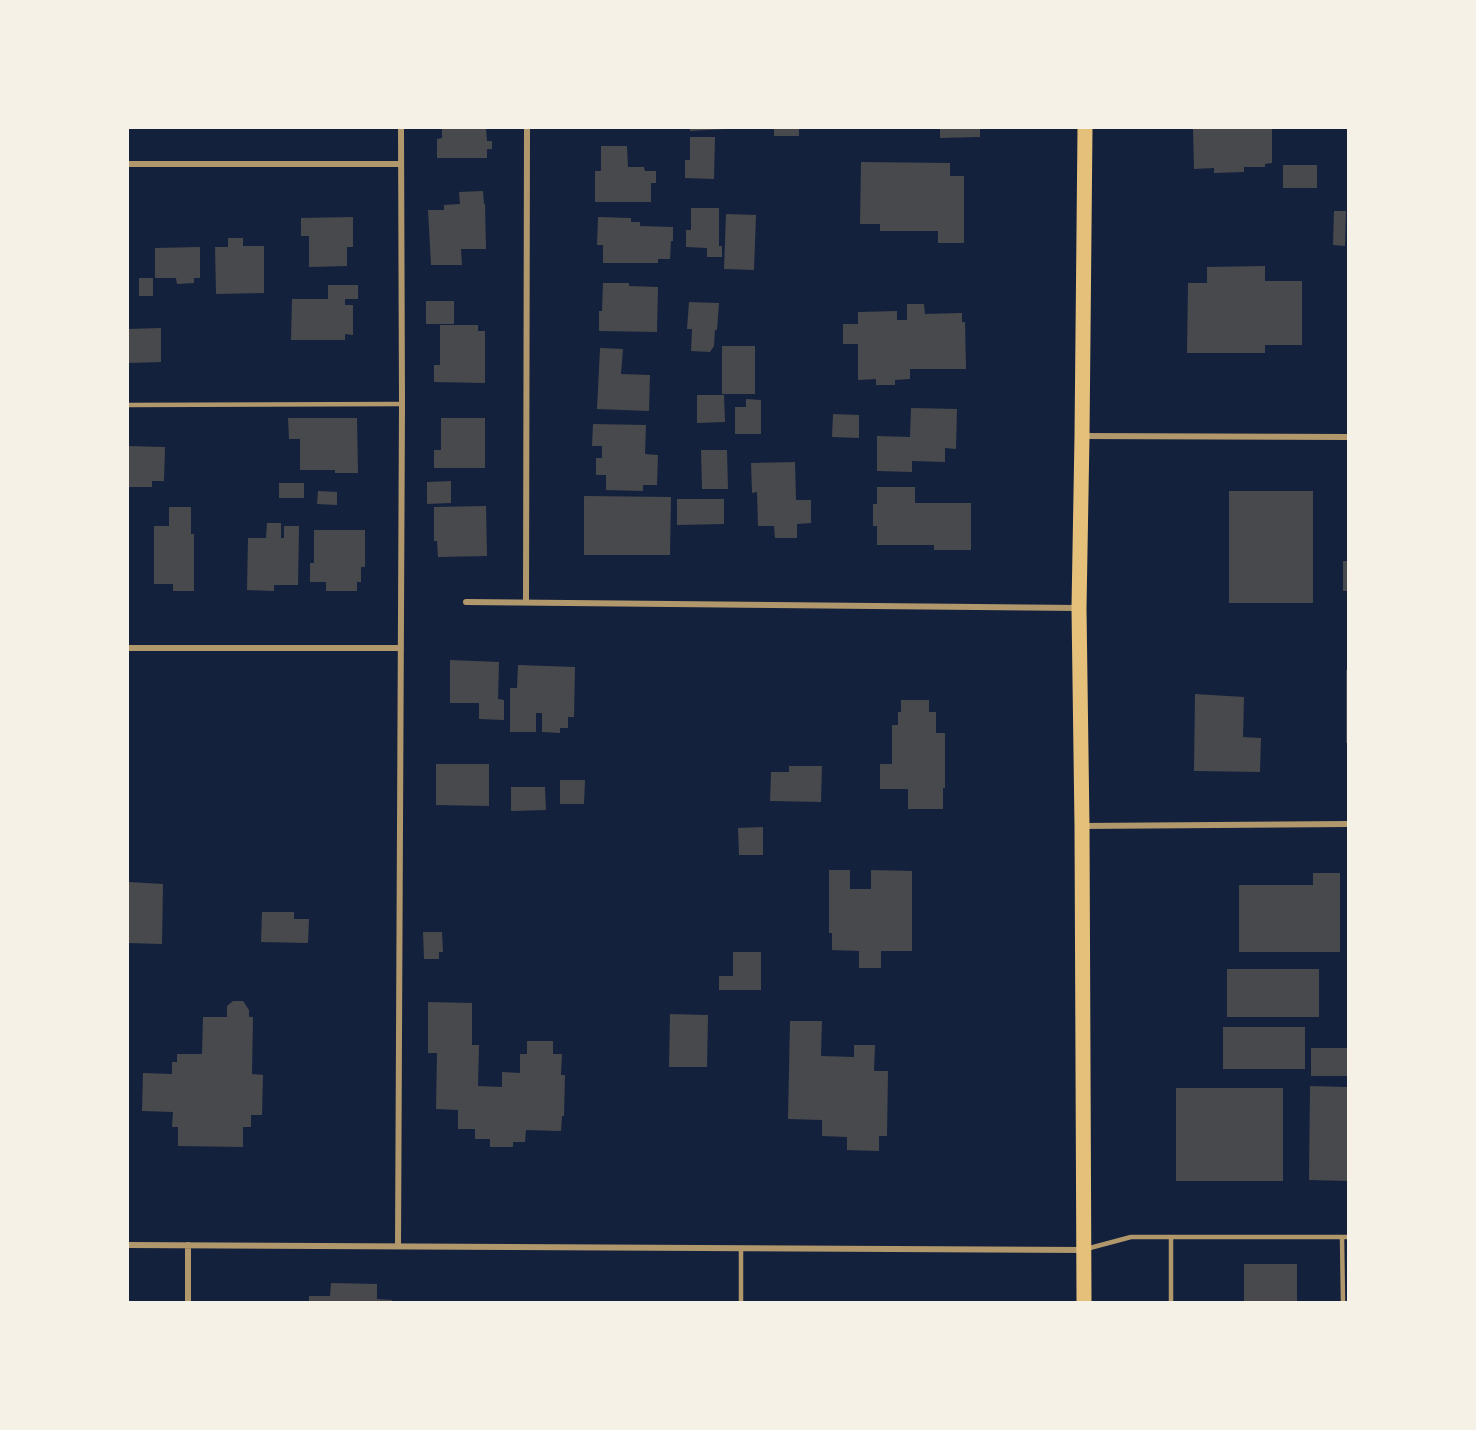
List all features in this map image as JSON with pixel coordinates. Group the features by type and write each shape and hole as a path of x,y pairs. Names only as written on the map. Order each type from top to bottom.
{"main road":[{"path":"1084,1302 1079,608 1085,128"}],"street":[{"path":"398,1246 401,128"},
{"path":"526,602 527,128"},
{"path":"128,164 401,164"},
{"path":"1082,436 1348,437"},
{"path":"466,602 1079,608"},
{"path":"128,648 401,648"},
{"path":"1082,826 1348,824"},
{"path":"128,1245 1084,1250"},
{"path":"188,1245 188,1302"}],"lane":[{"path":"128,405 402,404"},
{"path":"1084,1250 1131,1237 1348,1237"},
{"path":"1171,1237 1171,1302"},
{"path":"1342,1237 1343,1302"},
{"path":"741,1248 741,1302"}],"building":[{"path":"442,128 486,128 487,141 492,141 492,149 487,149 487,158 437,158 437,139 442,138"},
{"path":"690,128 726,128 726,129 690,131"},
{"path":"774,128 799,128 799,136 774,136"},
{"path":"940,128 980,128 980,137 940,138"},
{"path":"1193,128 1272,128 1272,163 1265,164 1265,167 1244,167 1244,172 1214,173 1214,168 1194,169"},
{"path":"690,137 715,137 714,179 685,178 685,160 690,160"},
{"path":"601,146 627,146 628,167 644,167 645,171 656,171 656,183 651,183 651,202 595,202 595,171 601,171"},
{"path":"861,162 950,163 950,176 964,176 964,243 938,243 938,231 880,231 880,224 860,224"},
{"path":"1283,165 1317,165 1317,188 1283,188"},
{"path":"483,191 486,249 461,249 462,265 431,265 428,210 444,210 444,205 460,204 459,192"},
{"path":"691,208 719,208 719,246 722,246 722,257 707,257 707,248 686,247 686,230 691,230"},
{"path":"1334,211 1346,211 1345,246 1333,245"},
{"path":"726,214 756,215 754,270 724,269"},
{"path":"353,217 353,247 347,247 347,266 309,267 309,236 301,236 301,218"},
{"path":"598,217 631,218 631,222 640,222 640,226 673,227 670,259 658,259 658,263 603,263 603,245 597,245"},
{"path":"228,238 243,238 243,246 264,246 264,293 216,294 215,247 228,247"},
{"path":"200,247 200,278 194,278 194,283 177,284 176,278 155,278 155,248"},
{"path":"1265,266 1265,281 1302,281 1302,345 1265,345 1265,353 1187,353 1188,283 1207,283 1207,267"},
{"path":"139,278 153,278 153,296 139,296"},
{"path":"603,283 629,283 629,286 658,287 657,332 599,331"},
{"path":"328,285 358,285 358,299 345,299 345,305 353,305 353,335 345,334 345,340 291,340 292,299 328,299"},
{"path":"426,301 454,301 454,324 426,324"},
{"path":"689,302 719,303 717,330 715,330 714,346 710,352 691,351 692,329 687,329"},
{"path":"907,304 924,304 925,314 962,313 962,322 965,322 966,369 910,369 910,379 895,380 895,385 876,385 876,379 858,380 858,344 843,344 843,324 858,324 858,312 897,311 897,320 907,320"},
{"path":"440,325 478,325 478,331 485,331 485,383 434,382 434,365 440,365"},
{"path":"161,328 161,362 128,363 128,329"},
{"path":"722,346 755,346 755,394 722,394"},
{"path":"600,348 623,349 621,374 650,375 649,411 597,409"},
{"path":"697,395 724,395 725,422 697,423"},
{"path":"746,399 761,400 761,434 735,434 735,407 746,407"},
{"path":"911,408 957,409 956,449 945,448 945,462 912,461 912,472 877,471 877,436 910,437"},
{"path":"833,414 859,415 859,438 832,437"},
{"path":"288,418 357,418 358,473 335,473 335,470 300,470 300,439 289,439"},
{"path":"441,418 485,418 485,468 434,468 434,450 441,450"},
{"path":"593,424 646,425 645,454 658,455 657,485 643,485 643,491 606,490 606,475 596,475 596,458 602,458 602,446 592,446"},
{"path":"128,446 165,447 164,481 152,481 152,487 128,487"},
{"path":"701,450 727,450 728,489 702,489"},
{"path":"795,462 796,500 811,500 811,523 797,524 797,538 775,538 774,526 758,526 757,492 752,493 751,463"},
{"path":"451,481 451,503 427,504 427,482"},
{"path":"279,483 304,483 304,498 279,498"},
{"path":"877,487 915,487 915,503 971,503 971,550 934,550 934,545 877,545 877,526 873,526 873,504 877,504"},
{"path":"318,491 337,492 337,505 317,504"},
{"path":"1229,491 1313,491 1313,603 1229,603"},
{"path":"584,496 671,497 670,555 584,555"},
{"path":"677,499 724,499 724,524 677,525"},
{"path":"486,506 487,556 438,557 437,541 434,541 434,507"},
{"path":"169,507 191,507 191,534 194,534 194,591 173,591 173,584 154,584 154,526 169,526"},
{"path":"267,523 281,523 281,538 284,538 284,526 299,526 298,585 274,585 274,591 247,590 248,538 266,538"},
{"path":"314,530 365,530 365,567 361,567 361,582 357,582 357,591 326,591 326,582 310,582 310,563 314,563"},
{"path":"1343,561 1348,561 1348,591 1343,591"},
{"path":"450,660 499,662 498,699 504,700 504,720 479,719 479,703 450,703"},
{"path":"518,665 575,667 574,717 568,717 568,728 560,728 560,733 542,732 542,713 536,713 536,732 510,732 510,688 517,688"},
{"path":"1346,670 1348,670 1348,743 1346,743"},
{"path":"1195,694 1244,697 1243,737 1261,738 1260,772 1194,771"},
{"path":"901,700 929,700 929,712 936,712 936,733 945,733 943,809 908,809 908,789 880,789 880,764 892,764 892,725 898,725"},
{"path":"436,764 489,764 489,806 436,805"},
{"path":"789,766 822,766 821,802 770,801 771,772 789,772"},
{"path":"560,780 585,780 584,804 560,804"},
{"path":"511,787 545,787 546,810 511,811"},
{"path":"763,827 763,855 739,855 738,828"},
{"path":"829,870 850,870 850,889 871,889 871,870 912,871 912,951 881,951 881,968 859,968 859,951 832,950 832,933 829,933"},
{"path":"1313,873 1340,873 1340,952 1239,952 1239,885 1313,885"},
{"path":"128,882 163,884 162,944 128,943"},
{"path":"262,912 294,912 294,919 309,919 308,943 261,942"},
{"path":"423,932 442,932 443,952 439,952 439,959 424,959"},
{"path":"733,952 761,952 761,990 719,990 719,976 733,976"},
{"path":"1227,969 1319,969 1319,1017 1227,1017"},
{"path":"233,1001 243,1001 249,1010 249,1017 253,1017 252,1074 263,1075 262,1115 251,1115 251,1127 243,1127 243,1147 178,1146 178,1127 172,1127 173,1112 142,1111 143,1073 172,1074 172,1062 177,1062 177,1054 202,1054 203,1017 227,1017 227,1006"},
{"path":"428,1002 472,1003 472,1045 479,1045 478,1086 502,1087 502,1072 520,1073 520,1054 527,1054 527,1041 553,1041 553,1054 562,1054 561,1075 565,1075 564,1116 562,1116 561,1131 526,1130 525,1142 513,1142 513,1147 490,1147 490,1139 475,1139 475,1129 458,1129 458,1110 436,1109 437,1053 428,1053"},
{"path":"670,1014 708,1015 707,1067 669,1067"},
{"path":"790,1021 822,1021 821,1056 854,1057 854,1045 875,1045 874,1071 888,1071 887,1136 879,1136 879,1151 847,1150 847,1137 822,1136 822,1120 788,1119"},
{"path":"1223,1027 1305,1027 1305,1069 1223,1069"},
{"path":"1311,1048 1348,1048 1348,1076 1311,1076"},
{"path":"1310,1086 1348,1087 1348,1181 1309,1180"},
{"path":"1176,1088 1283,1088 1283,1181 1176,1181"},
{"path":"1244,1264 1297,1264 1297,1302 1244,1302"},
{"path":"331,1283 377,1284 377,1299 392,1300 392,1302 309,1302 309,1296 330,1296"}]}
